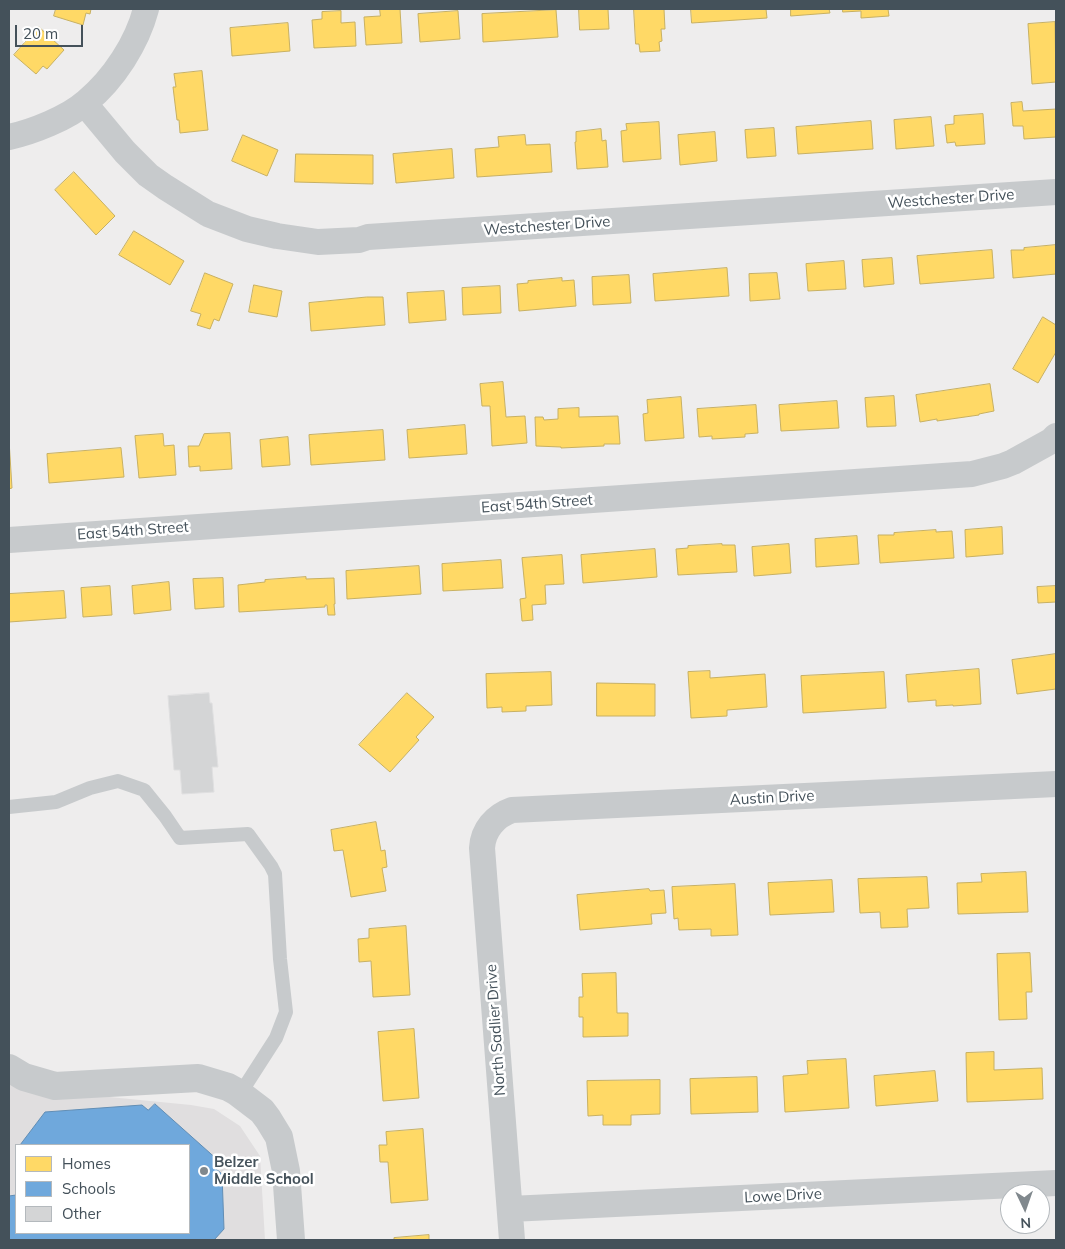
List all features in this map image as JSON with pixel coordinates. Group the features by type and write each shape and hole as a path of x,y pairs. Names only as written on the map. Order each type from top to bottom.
{"street":[{"path":"9,137 58,120 85,104 101,88 127,53 137,34 146,9"},
{"name":"Westchester Drive","path":"85,104 125,152 148,175 199,209 227,222 257,232 318,242 359,240 368,237 1056,192"},
{"name":"East 54th Street","path":"9,540 972,474 1013,462 1051,441 1056,436"},
{"name":"Austin Drive","path":"491,823 512,810 1056,784"},
{"name":"North Sadlier Drive","path":"491,823 485,833 482,848 512,1240"},
{"path":"9,1068 24,1077 55,1086 198,1078 228,1087 240,1094 262,1111 279,1137 286,1171 290,1240"},
{"name":"Lowe Drive","path":"510,1209 1056,1183"}],"lane":[{"path":"9,807 56,802 90,788 118,781 144,790 180,838 248,834 275,874 280,959 286,1012 276,1038 240,1094"}],"shaded area":[{"path":"9,1075 48,1091 214,1109 240,1126 260,1156 265,1240 9,1240"}],"building: Homes":[{"path":"56,9 91,9 90,14 86,13 83,25 54,16"},
{"path":"380,9 400,9 402,43 366,45 364,17 380,16"},
{"path":"579,9 608,9 609,29 580,30"},
{"path":"634,9 664,9 665,29 661,29 662,41 659,42 660,51 640,52 639,44 636,44"},
{"path":"691,9 766,9 767,18 692,23"},
{"path":"791,9 829,9 830,13 791,16"},
{"path":"843,9 888,9 889,16 861,18 861,11 843,12"},
{"path":"556,10 558,37 483,42 482,14"},
{"path":"341,11 341,23 355,22 356,46 314,48 312,20 322,19 322,12"},
{"path":"458,11 460,39 420,42 418,14"},
{"path":"1055,22 1056,82 1032,84 1028,24"},
{"path":"288,23 290,51 232,56 230,28"},
{"path":"39,27 64,50 47,69 43,66 36,74 14,55"},
{"path":"202,71 208,130 180,133 173,87 176,87 174,74"},
{"path":"1022,102 1023,111 1056,109 1056,137 1024,139 1023,126 1013,126 1011,103"},
{"path":"983,114 985,144 956,146 955,142 947,143 945,125 954,124 954,116"},
{"path":"931,117 934,146 896,149 894,120"},
{"path":"871,121 873,149 798,154 796,127"},
{"path":"659,122 661,159 623,162 621,131 627,130 626,124"},
{"path":"774,128 776,156 747,158 745,130"},
{"path":"601,129 602,141 606,140 608,167 577,169 576,132"},
{"path":"715,132 717,161 680,165 678,135"},
{"path":"243,135 278,150 267,176 232,161"},
{"path":"525,135 526,145 550,144 552,172 477,177 475,149 499,147 498,137"},
{"path":"452,149 454,178 396,183 393,154"},
{"path":"296,154 373,155 373,184 295,182"},
{"path":"74,172 115,216 96,235 55,190"},
{"path":"134,231 184,261 170,285 119,255"},
{"path":"1056,245 1056,274 1013,278 1011,250"},
{"path":"992,250 994,278 920,284 917,256"},
{"path":"892,258 894,284 864,287 862,260"},
{"path":"844,261 846,289 808,291 806,264"},
{"path":"727,268 729,296 655,301 653,274"},
{"path":"205,273 233,284 219,321 214,319 210,329 197,325 201,314 191,311"},
{"path":"777,273 780,299 750,301 749,274"},
{"path":"629,275 631,303 593,305 592,277"},
{"path":"562,278 562,281 574,280 576,306 519,311 517,284 528,283 528,281"},
{"path":"254,285 282,291 277,317 249,312"},
{"path":"500,286 501,313 463,315 462,288"},
{"path":"444,291 446,320 409,323 407,293"},
{"path":"383,297 385,325 311,331 309,303"},
{"path":"1043,317 1056,325 1056,352 1038,383 1013,369"},
{"path":"503,382 506,417 525,416 527,443 492,446 490,406 482,406 480,384"},
{"path":"990,384 994,411 979,415 920,422 916,395"},
{"path":"894,396 896,426 867,427 865,398"},
{"path":"681,397 684,438 645,441 643,414 648,413 647,400"},
{"path":"837,401 839,428 781,431 779,405"},
{"path":"756,405 758,433 745,434 745,437 712,439 712,436 699,437 697,409"},
{"path":"579,408 579,417 618,416 620,444 561,448 536,446 535,417 543,417 544,420 558,419 558,409"},
{"path":"465,425 467,454 409,458 407,430"},
{"path":"383,430 385,460 311,465 309,435"},
{"path":"230,433 232,469 200,471 200,466 189,467 188,446 199,446 204,434"},
{"path":"163,434 164,446 174,445 176,475 139,478 135,436"},
{"path":"288,437 290,465 262,467 260,440"},
{"path":"9,440 12,488 9,489"},
{"path":"121,448 124,477 49,483 47,454"},
{"path":"1002,527 1003,554 966,557 965,530"},
{"path":"936,530 936,532 952,531 954,558 880,563 878,535"},
{"path":"857,536 859,564 816,567 815,539"},
{"path":"789,544 791,573 754,576 752,547"},
{"path":"735,545 737,572 678,575 676,549 688,548 688,546"},
{"path":"655,549 657,577 583,583 581,555"},
{"path":"562,555 564,584 545,585 546,604 532,605 533,620 522,621 520,599 526,598 522,558"},
{"path":"501,560 503,588 443,591 442,564"},
{"path":"419,566 421,594 347,599 346,571"},
{"path":"306,577 306,579 334,578 335,615 328,615 327,605 325,607 239,612 238,585 265,582 265,580"},
{"path":"223,578 224,607 195,609 193,579"},
{"path":"169,582 171,610 134,614 132,586"},
{"path":"110,586 112,615 83,617 81,588"},
{"path":"1056,586 1056,602 1038,603 1037,587"},
{"path":"64,591 66,618 9,622 9,594"},
{"path":"1056,654 1056,689 1017,694 1012,660"},
{"path":"979,669 981,704 936,706 936,700 908,702 906,675"},
{"path":"710,671 710,678 765,674 767,707 727,710 727,716 691,718 688,672"},
{"path":"551,672 552,705 526,706 526,711 502,712 502,707 487,708 486,674"},
{"path":"884,672 886,708 803,713 801,676"},
{"path":"597,683 655,684 655,716 597,716"},
{"path":"407,693 434,717 416,737 419,740 390,772 359,745"},
{"path":"376,822 381,851 385,850 387,867 382,868 386,891 351,897 343,850 334,851 331,830"},
{"path":"1026,872 1028,912 958,914 957,883 982,882 981,874"},
{"path":"927,877 929,908 907,909 908,927 881,928 880,912 860,913 858,879"},
{"path":"832,880 834,912 770,915 768,883"},
{"path":"735,884 738,935 711,936 711,929 679,930 678,918 674,919 672,887"},
{"path":"649,889 650,891 664,890 666,913 651,914 652,924 580,930 577,895"},
{"path":"406,926 410,995 373,997 371,961 359,962 358,939 369,938 369,929"},
{"path":"1030,953 1032,992 1026,992 1027,1019 999,1020 997,954"},
{"path":"616,973 617,1013 628,1013 628,1036 583,1037 583,1017 579,1017 579,997 583,997 582,974"},
{"path":"414,1029 419,1098 383,1101 378,1032"},
{"path":"994,1052 994,1070 1042,1068 1043,1099 967,1102 966,1053"},
{"path":"846,1059 849,1108 785,1112 783,1076 808,1074 807,1061"},
{"path":"935,1071 938,1101 876,1106 874,1076"},
{"path":"757,1077 758,1112 691,1114 690,1079"},
{"path":"660,1080 660,1114 631,1115 631,1125 603,1125 603,1115 588,1116 587,1081"},
{"path":"423,1129 428,1200 391,1203 388,1162 380,1162 379,1145 387,1145 386,1132"},
{"path":"429,1235 429,1240 394,1240 394,1238"}],"building: Schools":[{"name":"Belzer Middle School","path":"155,1104 220,1162 216,1169 222,1174 224,1229 214,1240 9,1240 9,1196 15,1195 15,1234 190,1234 190,1144 21,1144 45,1112 142,1105 148,1110"}],"building: Other":[{"path":"209,693 210,703 212,703 218,767 212,767 214,792 182,794 180,770 174,770 168,696"}],"place":[{"name":"Belzer Middle School","path":"204,1171"}]}
